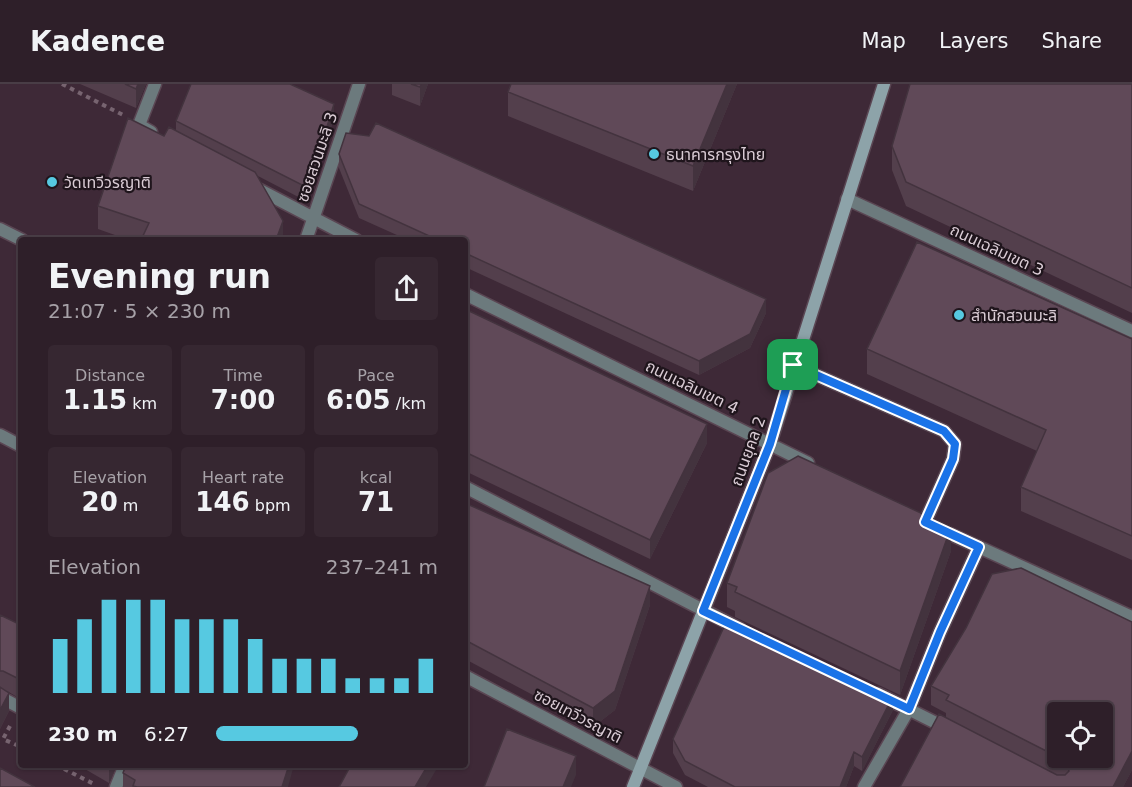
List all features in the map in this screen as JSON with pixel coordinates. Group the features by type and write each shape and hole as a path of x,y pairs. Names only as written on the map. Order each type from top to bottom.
{"street":[{"path":"155,84 139,125 159,136"},
{"name":"ซอยสวนมะลิ 3","path":"307,237 359,84"},
{"name":"ถนนยุคล 2","path":"633,787 770,444 793,365 884,84"},
{"path":"241,180 350,237"},
{"name":"ถนนเฉลิมเขต 3","path":"847,199 1132,331"},
{"path":"0,229 18,238"},
{"name":"ถนนเฉลิมเขต 4","path":"468,295 821,470"},
{"path":"793,365 944,431 955,444 953,459 920,520 1132,617"},
{"path":"0,435 18,444"},
{"path":"468,489 755,636"},
{"path":"864,787 909,709 940,632 979,547"},
{"name":"ซอยเทวีวรญาติ","path":"468,678 676,787"},
{"path":"868,690 960,735"},
{"path":"0,697 18,705"},
{"path":"116,787 124,768"}],"path":[{"path":"62,84 139,125"},
{"path":"18,710 3,738 18,746"},
{"path":"62,768 100,787"}],"building":[{"path":"125,84 138,84 136,89"},
{"path":"191,84 290,84 334,104 308,188 176,121"},
{"name":"ธนาคารกรุงไทย","path":"511,84 727,84 693,166 508,92"},
{"path":"910,84 1132,84 1132,288 906,182 892,146"},
{"path":"128,118 164,136 169,127 255,172 283,221 277,237 142,237 149,223 98,206"},
{"path":"376,123 766,299 750,334 699,361 468,254 468,237 431,237 359,204 339,154 346,133 369,136"},
{"path":"917,242 1132,339 1132,536 1021,487 1046,430 867,349"},
{"path":"468,310 707,424 650,540 468,453"},
{"path":"798,456 951,527 900,671 735,592 737,587 727,583 768,473"},
{"path":"468,504 650,586 615,691 593,708 468,642"},
{"path":"1021,568 1132,622 1132,751 1113,787 900,787 939,714 1057,775 1065,775 1069,771 1068,768 1113,768 1113,702 1047,702 1047,751 946,700 949,695 931,686 966,628 992,574"},
{"path":"0,615 18,624 18,677 0,671"},
{"path":"728,618 893,696 862,757 854,752 840,787 735,787 685,761 673,739"},
{"path":"0,687 9,693 0,710"},
{"path":"507,729 576,756 563,787 484,787"},
{"path":"0,768 35,787 0,787"},
{"path":"125,768 288,768 282,787 137,787 133,786 135,780 123,773"},
{"path":"349,768 426,768 415,787 339,787"}],"place":[{"name":"ธนาคารกรุงไทย","path":"654,154"},
{"name":"วัดเทวีวรญาติ","path":"52,182"},
{"name":"สำนักสวนมะลิ","path":"959,315"}],"route":[{"path":"793,365 944,431 955,444 953,459 925,522 979,547 940,632 909,709 703,611 770,444 793,365"}]}
